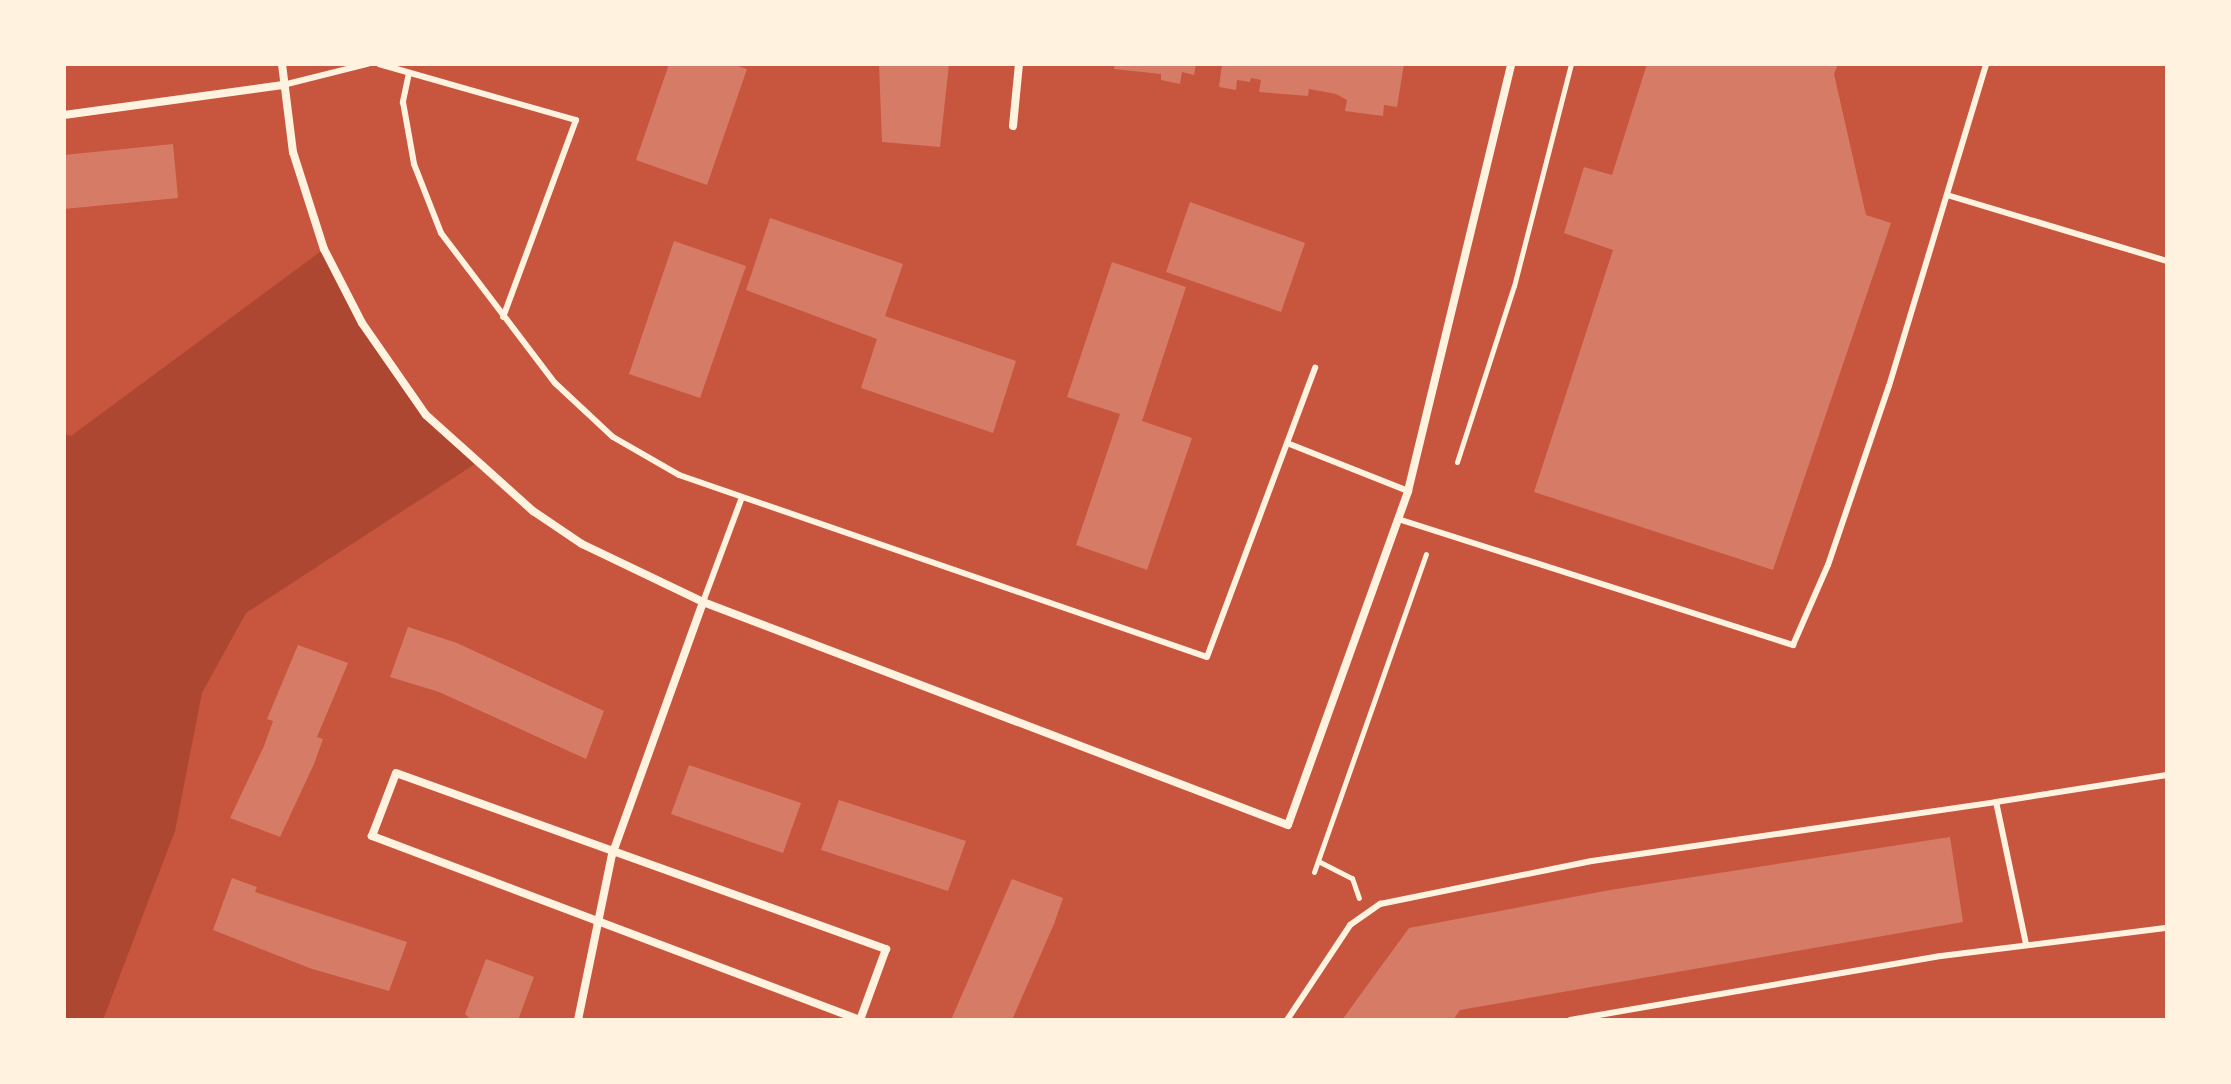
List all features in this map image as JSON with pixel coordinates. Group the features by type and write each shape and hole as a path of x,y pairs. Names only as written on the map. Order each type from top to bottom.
{"street":[{"path":"282,64 293,152 324,249 362,323 426,415 533,511 582,544 703,602 1288,825 1408,491 1511,64"},
{"path":"1013,126 1019,64"},
{"path":"64,115 283,85"},
{"path":"578,1020 595,923 612,855 703,602"},
{"path":"396,773 612,855 886,949 860,1020 595,923 372,836 396,773"}],"lane":[{"path":"283,85 367,64"},
{"path":"379,64 576,120 503,317"},
{"path":"1398,519 1793,645 1861,470 1986,64"},
{"path":"409,73 403,102 414,164 441,233 555,383 613,437 679,475 1207,657 1315,368"},
{"path":"1947,195 2167,261"},
{"path":"1287,443 1408,491"},
{"path":"703,602 742,497"},
{"path":"1287,1020 1350,925 1380,904 1592,861 2167,775"},
{"path":"1996,802 2026,944"},
{"path":"1570,1020 2026,944 2167,928"}],"path":[{"path":"1457,462 1514,286 1571,64"},
{"path":"1314,872 1426,554"},
{"path":"1318,861 1352,878"}],"shaded area":[{"path":"324,249 362,323 426,415 478,462 246,613 202,693 175,831 103,1020 64,1020 64,433 71,436"}],"building":[{"path":"669,64 732,64 747,69 707,185 636,160"},
{"path":"879,64 949,64 940,147 882,142"},
{"path":"1115,64 1196,64 1194,75 1182,72 1180,84 1161,80 1161,74 1114,69"},
{"path":"1222,64 1404,64 1397,107 1384,105 1383,116 1345,111 1347,100 1336,94 1309,89 1308,96 1259,92 1261,80 1251,78 1250,82 1237,80 1236,90 1219,87"},
{"path":"1647,64 1838,64 1834,74 1866,215 1891,223 1773,570 1534,492 1613,250 1564,233 1584,167 1612,175"},
{"path":"173,144 178,198 64,209 64,155"},
{"path":"1190,202 1305,243 1281,312 1166,272"},
{"path":"770,218 903,264 885,316 1016,361 993,433 861,388 877,339 746,290"},
{"path":"674,241 746,266 700,398 629,374"},
{"path":"1112,262 1186,287 1142,421 1192,438 1147,570 1076,545 1120,414 1067,397"},
{"path":"408,627 457,643 604,711 586,759 439,692 390,677"},
{"path":"298,645 348,663 317,737 323,739 314,764 280,837 230,818 264,746 273,721 267,719"},
{"path":"689,765 801,803 783,853 671,814"},
{"path":"839,800 966,841 948,891 821,850"},
{"path":"1950,837 1963,922 1460,1010 1453,1020 1342,1020 1409,928 1610,890"},
{"path":"232,878 257,887 255,892 407,942 389,991 312,969 213,930"},
{"path":"1012,879 1063,898 1054,924 1012,1020 951,1020"},
{"path":"486,959 534,977 518,1020 471,1020 465,1014"}]}
